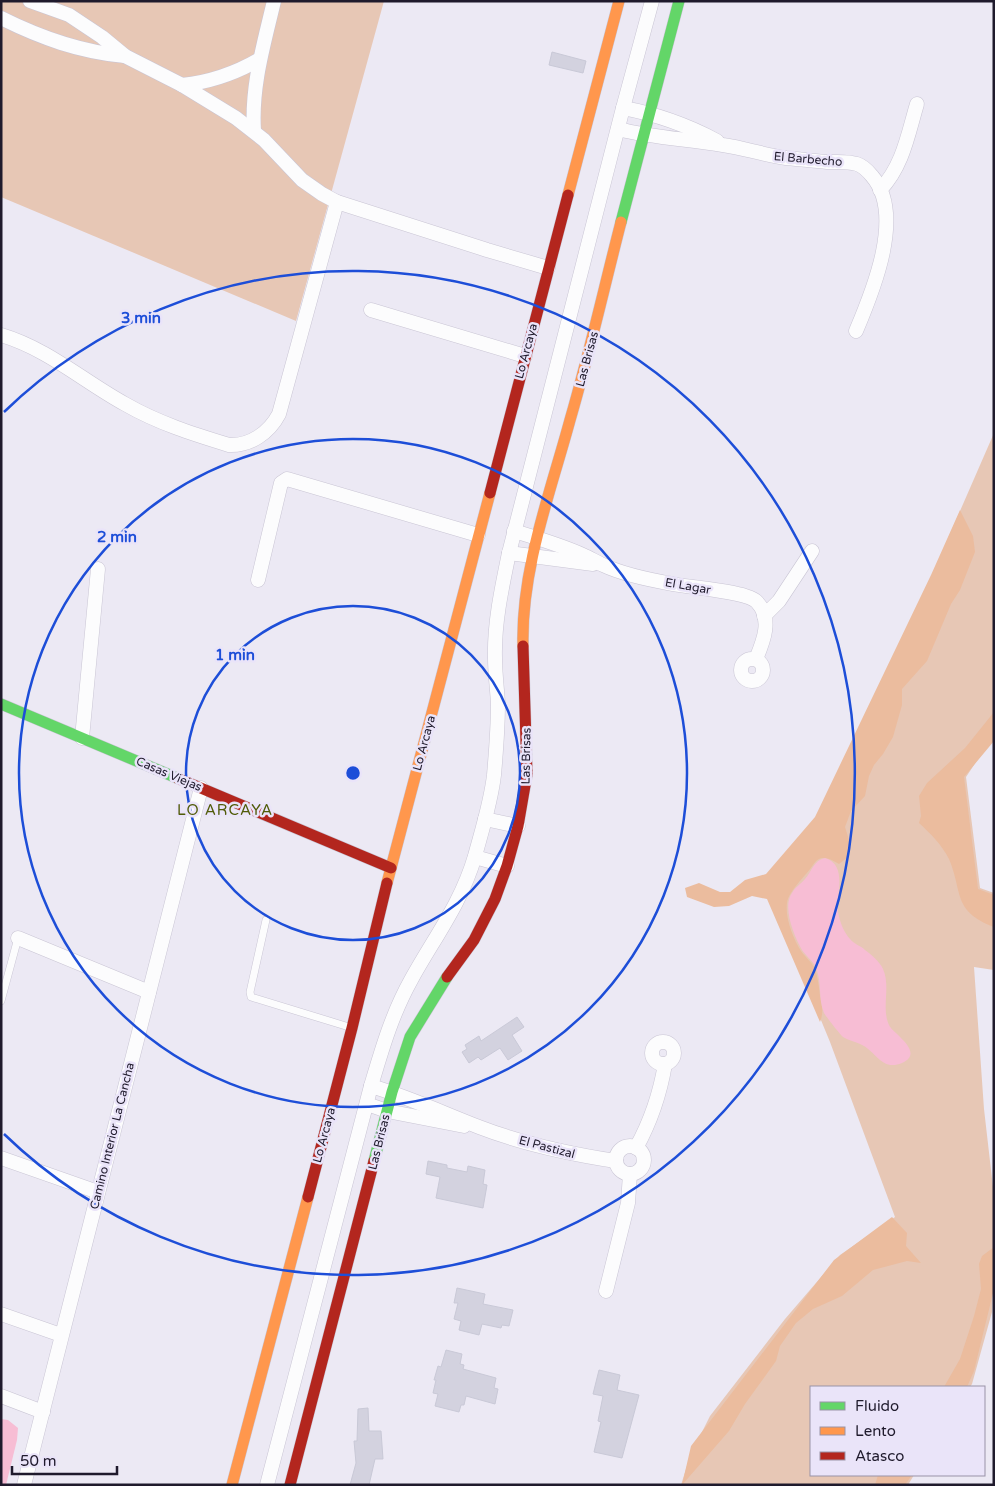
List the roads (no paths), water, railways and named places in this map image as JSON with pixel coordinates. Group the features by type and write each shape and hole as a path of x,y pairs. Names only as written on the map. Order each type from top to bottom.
{"street":[{"path":"30,1 45,4 69,15 94,30 125,56 182,85 236,118 274,149 302,180 337,202 478,248 548,268"},
{"path":"254,131 254,91 274,1"},
{"name":"Lo Arcaya","path":"232,1485 352,1028 391,868 619,1"},
{"name":"Las Brisas","path":"267,1485 371,1086 389,1024 411,980 452,913 467,880 485,819 494,778 496,744 498,704 495,657 496,630 509,553 652,1"},
{"name":"Las Brisas","path":"290,1485 392,1092 410,1037 448,975 474,940 495,899 507,866 518,826 527,774 524,634 525,604 532,556 611,266 643,135 679,1"},
{"path":"1,18 39,36 70,47 125,56"},
{"path":"182,85 196,84 224,77 260,59"},
{"path":"880,190 890,180 899,163 917,104"},
{"name":"El Barbecho","path":"623,108 649,113 697,130 724,145"},
{"name":"El Barbecho","path":"618,129 643,135 724,145 780,157 857,164 870,173 880,190 885,205 886,226 882,254 856,331"},
{"path":"1,335 37,349 124,404 164,424 229,445 250,442 270,427 279,414 337,202"},
{"path":"371,310 525,356"},
{"path":"258,580 281,483 287,478 478,535"},
{"path":"514,531 583,555 604,566"},
{"path":"756,660 765,633 764,616 779,601 812,551"},
{"path":"509,553 604,566"},
{"name":"El Lagar","path":"604,566 670,584 747,596 758,602 764,616"},
{"path":"82,738 98,569"},
{"name":"Casas Viejas","path":"1,704 391,868"},
{"name":"Camino Interior La Cancha","path":"24,1485 61,1334 202,788"},
{"path":"485,819 518,826"},
{"path":"475,857 507,866"},
{"path":"18,938 149,992"},
{"path":"636,1148 654,1110 665,1064"},
{"path":"371,1086 392,1092 479,1127"},
{"path":"367,1104 387,1111 450,1124 479,1127"},
{"name":"El Pastizal","path":"479,1127 578,1156 616,1161"},
{"path":"624,1148 636,1148 642,1155 643,1163 638,1171 626,1174 619,1169 616,1161 618,1153 624,1148"},
{"path":"1,1158 98,1192"},
{"path":"606,1291 628,1203 630,1174"},
{"path":"1,1314 61,1334"},
{"path":"1,1396 43,1412"}],"lane":[{"path":"266,920 250,992 251,997 352,1028"},
{"path":"1,1001 18,938"}],"district":[{"name":"LO ARCAYA","path":"225,810"}]}
